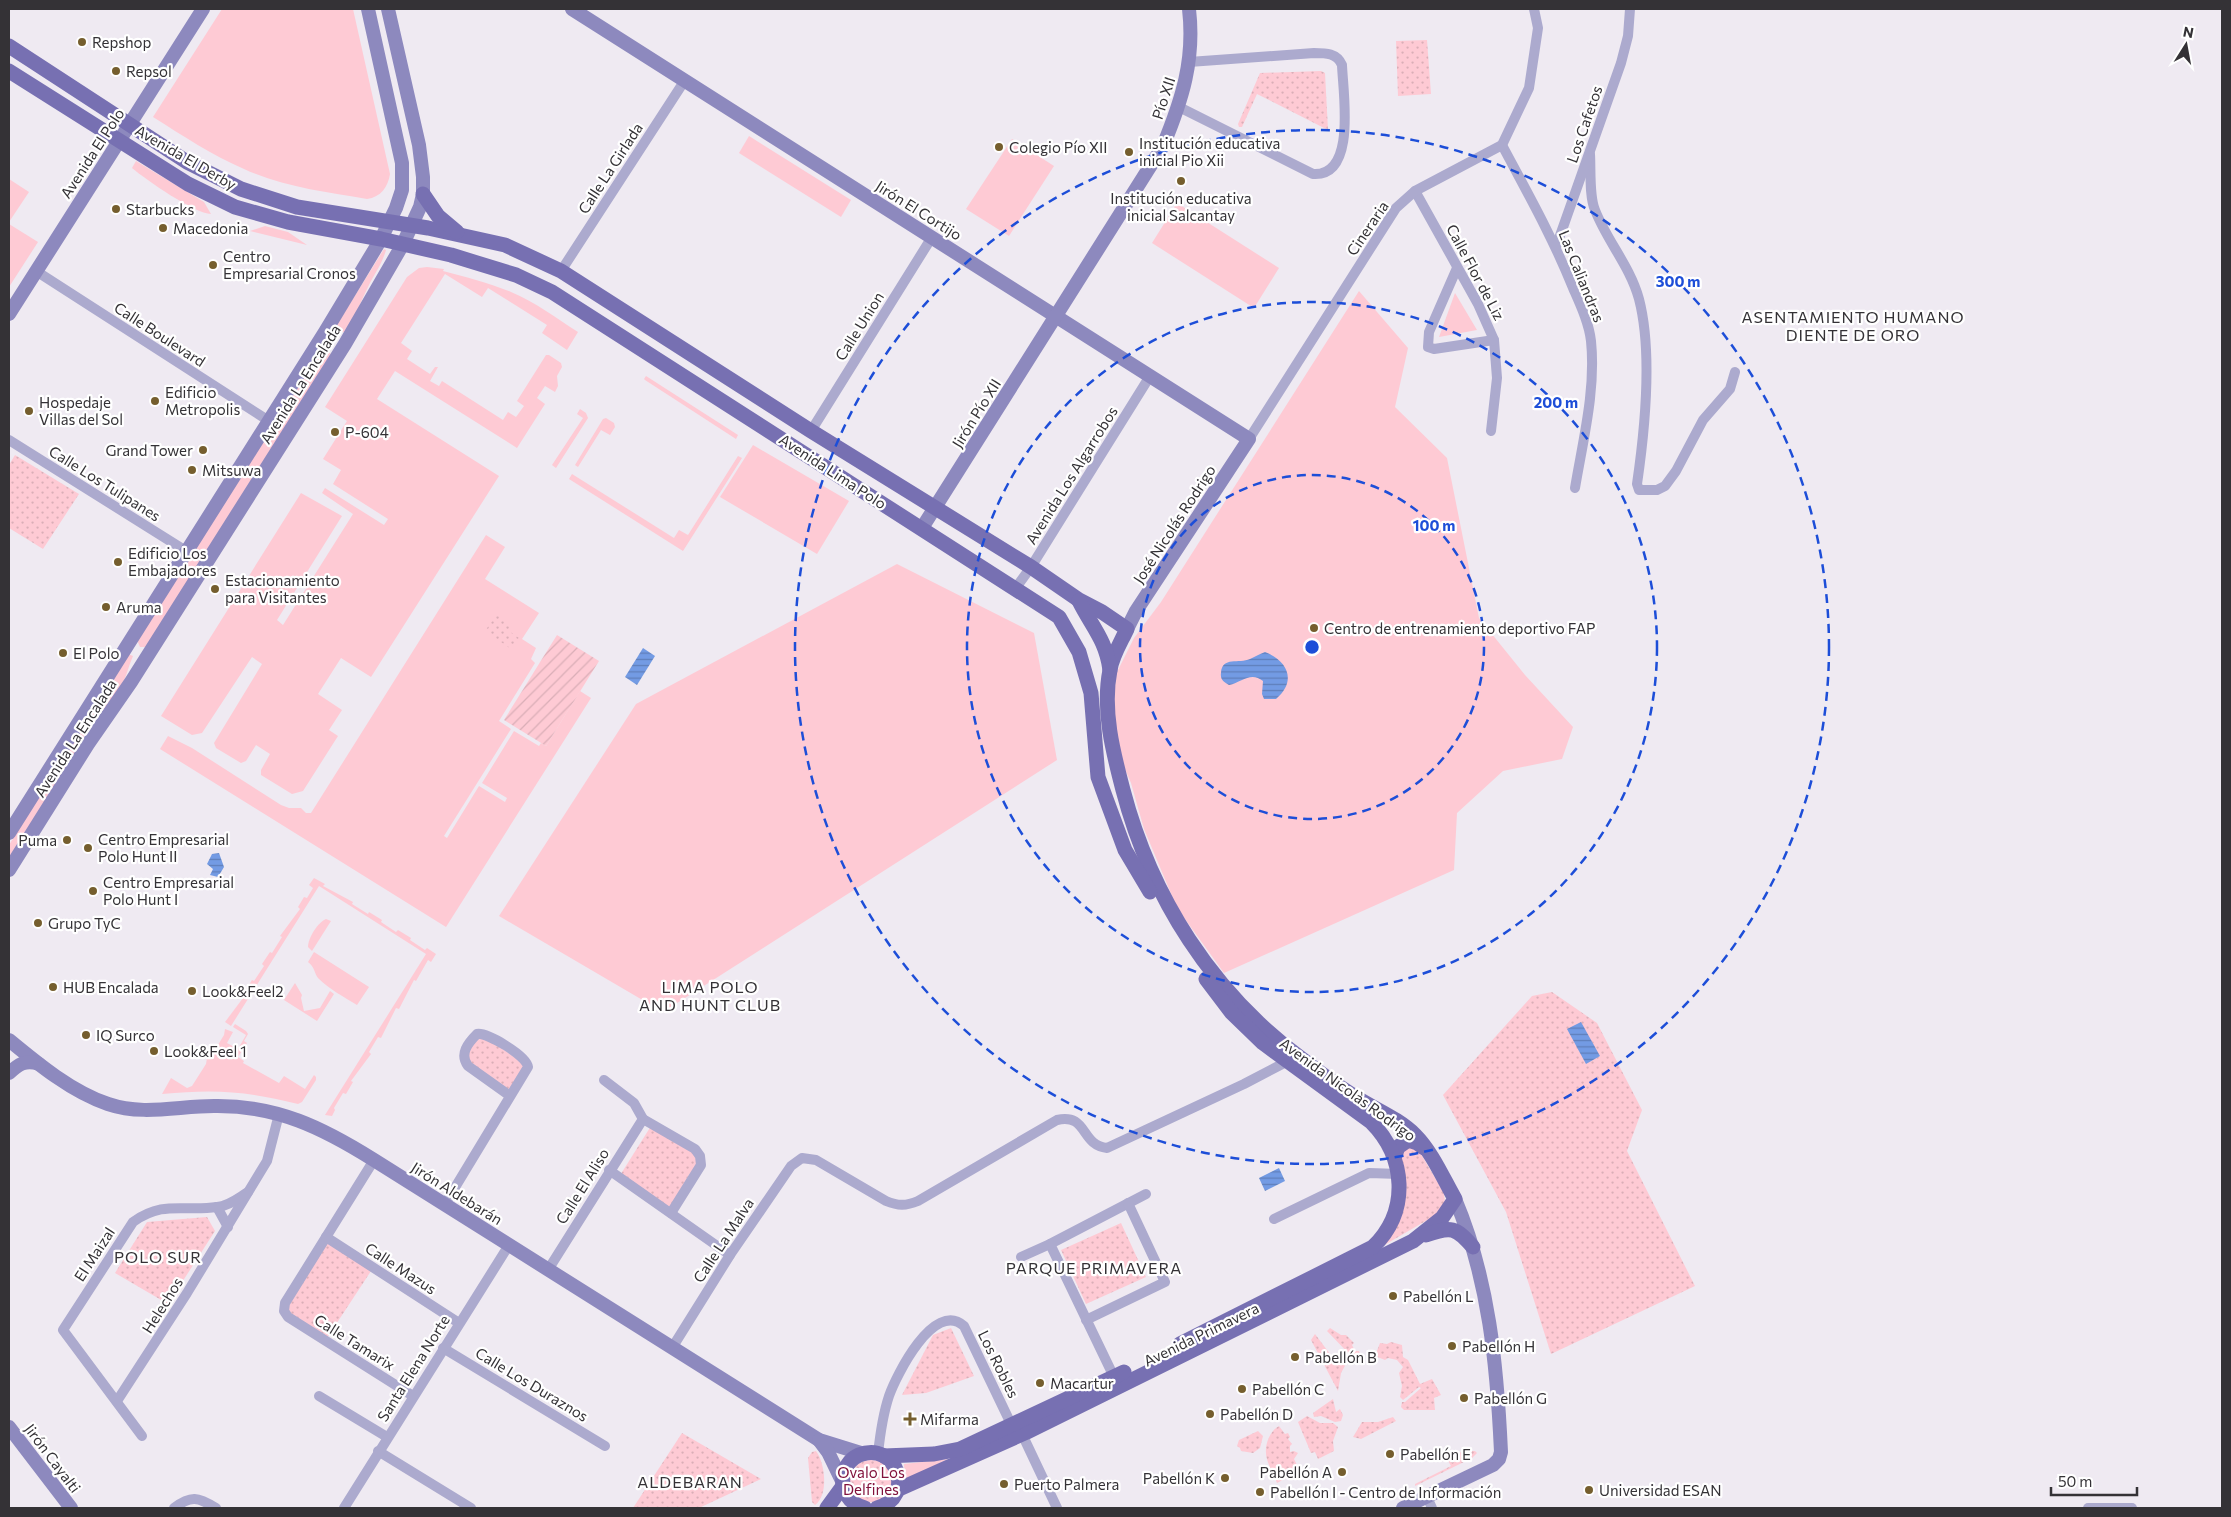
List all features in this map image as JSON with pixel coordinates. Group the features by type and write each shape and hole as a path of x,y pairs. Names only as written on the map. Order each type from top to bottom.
{"main road":[{"name":"Avenida El Derby","path":"9,46 187,162 242,189 267,199 333,214 412,225"},
{"name":"Avenida El Derby","path":"9,71 188,184 235,207 288,222 381,239"},
{"path":"91,123 98,124 105,120 106,112 102,106"},
{"path":"424,194 438,216 462,236"},
{"name":"Avenida Lima Polo","path":"412,225 520,250 561,271 811,431 1031,567 1078,600 1102,612 1128,629"},
{"name":"Avenida Lima Polo","path":"381,239 481,263 516,275 540,286 1059,617 1079,652 1091,693 1098,777 1124,850"},
{"path":"742,414 754,394"},
{"name":"Avenida Lima Polo","path":"1078,600 1098,631 1110,670"},
{"name":"Avenida Nicolàs Rodrigo","path":"1128,629 1110,670 1109,725 1126,804 1150,872 1168,906 1201,959 1218,981 1246,1010 1300,1057 1354,1096 1409,1129 1427,1151 1454,1199"},
{"name":"Avenida Nicolàs Rodrigo","path":"1124,850 1194,963 1231,1012 1263,1043 1362,1116"},
{"name":"Avenida Primavera","path":"876,1508 894,1500 1114,1377 1373,1247 1385,1235 1396,1209 1399,1174 1395,1155 1380,1131 1362,1116"},
{"path":"1395,1155 1398,1147 1408,1140 1417,1143 1427,1151"},
{"name":"Avenida Primavera","path":"875,1455 951,1452 1017,1430 1413,1240 1442,1218 1454,1199"},
{"path":"1413,1240 1449,1229 1461,1233 1473,1247"},
{"path":"827,1508 843,1484 844,1473 848,1464 855,1458 875,1455 891,1461 898,1473 899,1482 894,1500"},
{"path":"843,1484 850,1499 862,1508"}],"street":[{"name":"Avenida El Polo","path":"9,314 203,9"},
{"name":"Avenida La Encalada","path":"9,833 325,332 390,222 401,195 402,162 368,9"},
{"name":"Avenida La Encalada","path":"9,870 88,744 141,667 345,344 403,244 420,207 424,194 419,145 388,9"},
{"name":"Jirón El Cortijo","path":"572,9 1250,439"},
{"name":"Pío XII","path":"1057,315 1163,146 1179,107 1189,62 1191,38 1189,9"},
{"path":"1502,145 1529,88 1538,28 1534,9"},
{"name":"Los Cafetos","path":"1556,247 1590,154 1626,45 1630,9"},
{"path":"1179,107 1313,174 1321,175 1329,172 1336,163 1344,144 1342,65 1340,58 1333,54 1314,53 1189,62"},
{"name":"Calle La Girlada","path":"561,271 685,80"},
{"name":"Cineraria","path":"1250,439 1396,208 1416,191 1502,145"},
{"name":"Las Caliandras","path":"1502,145 1556,247 1582,310 1591,340 1590,402 1575,488"},
{"path":"1590,154 1594,207 1627,268 1639,300 1642,316 1646,344 1645,410 1644,438 1637,484 1639,490 1649,492 1665,486 1676,471 1703,420 1730,389 1735,372"},
{"name":"Calle Flor de Liz","path":"1416,191 1478,304 1494,340 1497,378 1491,431"},
{"name":"Calle Union","path":"811,431 932,237"},
{"path":"1457,268 1430,332 1428,347 1434,349 1494,340"},
{"name":"Calle Boulevard","path":"36,271 269,421"},
{"name":"Jirón Pío XII","path":"922,528 1057,315"},
{"path":"325,332 345,344"},
{"name":"Avenida Los Algarrobos","path":"1015,589 1031,567 1150,376"},
{"name":"José Nicolás Rodrigo","path":"1128,629 1136,611 1250,439"},
{"name":"Calle Los Tulipanes","path":"9,440 186,552"},
{"path":"445,1204 527,1071 528,1062 489,1036 477,1034 465,1050 464,1061 468,1066 510,1096"},
{"name":"Jirón Aldebarán","path":"9,1040 41,1065 92,1097 121,1107 146,1111 217,1106 279,1114 305,1122 339,1138 820,1440 875,1455"},
{"path":"9,1074 24,1062 41,1065"},
{"name":"Calle La Malva","path":"672,1348 730,1255 797,1160 807,1158 820,1162 886,1201 898,1206 908,1205 1057,1120 1064,1118 1080,1123 1092,1143 1098,1147 1107,1148 1288,1062"},
{"path":"604,1080 634,1103 643,1119 695,1149 700,1156 701,1165 671,1213"},
{"name":"Helechos","path":"117,1401 152,1349 267,1161 279,1114"},
{"name":"Calle El Aliso","path":"548,1270 609,1170 643,1119"},
{"path":"326,1237 374,1160"},
{"path":"609,1170 730,1255"},
{"path":"1274,1219 1369,1173 1399,1174"},
{"name":"El Maizal","path":"117,1401 63,1330 133,1222 145,1214 162,1208 217,1207 231,1203 248,1192"},
{"path":"1021,1257 1146,1194"},
{"name":"Avenida Nicolàs Rodrigo","path":"1430,1503 1494,1465 1499,1459 1501,1452 1498,1389 1491,1325 1473,1247 1454,1199"},
{"path":"1086,1320 1165,1282 1128,1203"},
{"path":"217,1207 228,1227"},
{"name":"Calle Tamarix","path":"326,1237 285,1303 284,1311 288,1317 413,1396"},
{"name":"Calle Mazus","path":"326,1237 459,1324"},
{"path":"1050,1244 1114,1377"},
{"name":"Santa Elena Norte","path":"344,1508 509,1245"},
{"name":"Los Robles","path":"875,1455 889,1396 901,1371 925,1334 943,1322 954,1321 964,1326 1057,1508"},
{"name":"Calle Los Duraznos","path":"444,1348 605,1446"},
{"path":"320,1396 387,1437"},
{"path":"117,1401 142,1436"},
{"name":"Jirón Cayalti","path":"9,1427 70,1508"},
{"path":"820,1440 828,1452 843,1484"},
{"path":"378,1451 471,1508"},
{"path":"174,1508 184,1500 194,1498 216,1508"},
{"path":"1403,1508 1430,1503"},
{"path":"2088,1508 2132,1508"}],"green space":[{"path":"222,9 353,9 390,174 386,187 380,194 367,199 305,188 259,175 220,158 153,117"},
{"path":"1427,40 1431,94 1398,96 1396,41"},
{"path":"1321,71 1325,73 1328,130 1257,94 1242,127 1239,127 1238,124 1260,73"},
{"path":"749,136 851,200 841,217 739,153"},
{"path":"1012,139 1054,166 1009,236 966,209"},
{"path":"136,161 204,202 211,214 182,202 148,180 132,168"},
{"path":"9,179 29,192 9,222"},
{"path":"1177,203 1279,268 1254,308 1152,243"},
{"path":"9,224 38,242 9,287"},
{"path":"265,226 288,232 307,245 250,231"},
{"path":"384,249 386,250 383,260 346,332 339,332 336,326"},
{"path":"419,268 444,269 443,271 511,292 537,305 578,332 567,350 542,333 547,325 488,288 482,297 445,274 401,343 412,351 407,359 430,374 435,367 438,367 430,381 439,386 442,381 503,420 508,412 516,417 524,406 517,401 546,355 561,363 562,367 557,376 558,386 555,392 545,386 537,398 545,404 517,448 395,371 377,399 499,476 371,677 341,658 318,694 342,710 329,730 338,736 303,791 292,794 261,775 261,770 270,754 256,745 246,761 241,763 216,748 214,743 262,664 252,657 202,733 192,735 161,716 301,493 342,516 277,620 283,625 353,514 322,493 325,488 384,525 388,519 333,484 341,470 323,459 347,421 325,407 407,277"},
{"name":"Centro de entrenamiento deportivo FAP","path":"1359,291 1408,348 1395,407 1447,458 1479,618 1525,675 1573,727 1562,759 1503,771 1457,813 1454,870 1224,973 1177,908 1144,829 1131,783 1117,751 1112,723 1116,674 1134,638 1161,602"},
{"path":"1455,293 1477,330 1439,337"},
{"path":"324,349 331,354 146,647 140,647 137,640 321,350"},
{"path":"646,376 738,435 736,439 645,380"},
{"path":"580,409 586,413 588,418 556,468 552,465 583,418 577,414"},
{"path":"606,418 614,423 615,427 610,435 601,430 578,467 575,465 603,419"},
{"path":"753,445 849,501 817,554 720,497"},
{"path":"15,455 79,494 43,549 9,528 9,465"},
{"path":"738,456 742,458 683,551 569,479 572,474 674,538 679,530 688,535"},
{"path":"486,535 505,547 485,579 539,613 522,639 536,648 531,659 535,663 499,721 511,729 444,836 447,838 479,786 505,802 507,798 482,783 514,731 539,746 541,743 546,746 580,691 591,698 446,927 160,749 168,736 192,748 281,805 289,808 301,808 306,813 311,813"},
{"path":"897,564 1034,633 1057,760 663,1012 499,916 636,704"},
{"path":"497,614 513,625 509,631 519,638 511,649 485,631"},
{"path":"557,635 599,661 546,746 504,720"},
{"path":"128,654 133,656 121,688 96,718 92,718 90,715"},
{"path":"79,733 84,734 84,739 9,860 9,845"},
{"path":"314,878 325,884 323,886 353,902 352,904 368,914 369,912 382,920 381,922 396,932 398,930 425,950 427,948 436,954 431,962 428,960 416,981 414,980 399,1009 396,1008 381,1038 378,1037 369,1052 371,1054 351,1081 353,1082 346,1094 343,1093 334,1108 332,1116 325,1115 426,954 319,886 231,1026 225,1022 246,994 244,993 252,980 254,981 264,966 262,964 270,952 272,953 282,937 280,936 300,909 298,907 304,897 307,898 313,888 309,885"},
{"path":"326,919 331,921 312,951 308,947 310,939 317,927"},
{"path":"314,952 369,987 357,1005 318,978 308,962"},
{"path":"295,983 302,995 304,1011 320,1008 330,991 334,994 317,1021 284,1000"},
{"path":"1552,992 1597,1023 1642,1110 1627,1151 1695,1286 1551,1354 1506,1212 1443,1095 1532,996"},
{"path":"235,1024 248,1034 244,1041 247,1043 238,1057 244,1061 243,1063 279,1083 284,1076 305,1089 314,1075 316,1077 302,1102 298,1104 262,1096 230,1092 162,1094 171,1078 187,1088 192,1086 206,1064 207,1058 210,1058 224,1035 225,1029 233,1032 227,1043 238,1049 246,1035 233,1027"},
{"path":"479,1033 526,1065 508,1094 467,1066 465,1050"},
{"path":"651,1126 701,1157 669,1208 619,1177"},
{"path":"1407,1146 1418,1149 1444,1193 1445,1203 1441,1212 1381,1247 1401,1157"},
{"path":"207,1217 215,1231 168,1304 115,1273 147,1222"},
{"path":"1121,1223 1146,1277 1086,1304 1061,1250"},
{"path":"326,1237 373,1268 325,1341 288,1317 285,1303"},
{"path":"951,1328 974,1376 926,1393 902,1395 933,1335"},
{"path":"1330,1328 1341,1335 1346,1335 1354,1343 1352,1345 1355,1351 1359,1351 1360,1355 1353,1358 1327,1331"},
{"path":"1315,1334 1333,1358 1346,1364 1341,1373 1338,1391 1311,1340"},
{"path":"1391,1342 1402,1345 1403,1357 1408,1360 1420,1384 1432,1379 1441,1395 1434,1398 1435,1410 1404,1410 1401,1407 1402,1402 1405,1402 1421,1388 1419,1387 1403,1400 1400,1397 1402,1386 1399,1373 1403,1367 1397,1360 1388,1358 1385,1360 1375,1356 1380,1343 1387,1344"},
{"path":"1333,1399 1336,1412 1340,1409 1343,1415 1341,1421 1335,1422 1321,1416 1314,1417 1313,1413"},
{"path":"1307,1416 1320,1423 1333,1423 1338,1427 1333,1441 1334,1451 1318,1459 1315,1452 1311,1453 1298,1422"},
{"path":"1393,1417 1396,1421 1361,1439 1353,1437 1362,1422 1378,1422"},
{"path":"1279,1426 1290,1437 1288,1439 1292,1444 1290,1452 1298,1453 1294,1459 1297,1465 1294,1468 1294,1474 1277,1483 1266,1457 1266,1449 1271,1434"},
{"path":"1258,1431 1263,1436 1260,1448 1253,1453 1241,1451 1237,1446 1239,1440"},
{"path":"682,1433 761,1479 699,1508 633,1508"},
{"path":"816,1451 822,1463 824,1487 815,1505 812,1502 808,1458 812,1452"},
{"path":"1469,1451 1477,1453 1472,1458 1415,1486 1415,1484 1451,1466 1445,1455"},
{"path":"948,1459 905,1481 904,1464"},
{"name":"Ovalo Los Delfines","path":"867,1460 875,1460 886,1466 892,1481 886,1496 875,1502 867,1502 856,1496 850,1485 850,1477 856,1466"}],"water":[{"path":"643,648 655,656 637,685 625,677"},
{"path":"1265,652 1279,661 1287,672 1288,679 1286,685 1276,699 1264,699 1262,694 1263,681 1259,678 1250,677 1229,685 1224,682 1221,673 1224,664 1250,659"},
{"path":"219,853 224,867 218,877 210,875 213,869 207,864 212,854"},
{"path":"1581,1022 1600,1056 1586,1064 1567,1029"},
{"path":"1279,1168 1285,1181 1265,1191 1259,1178"}],"place":[{"name":"Repshop","path":"82,42"},
{"name":"Repsol","path":"116,71"},
{"name":"Colegio Pío XII","path":"999,147"},
{"name":"Institución educativa inicial Pio Xii","path":"1129,152"},
{"name":"Institución educativa inicial Salcantay","path":"1181,181"},
{"name":"Starbucks","path":"116,209"},
{"name":"Macedonia","path":"163,228"},
{"name":"Centro Empresarial Cronos","path":"213,265"},
{"name":"Edificio Metropolis","path":"155,401"},
{"name":"Hospedaje Villas del Sol","path":"29,411"},
{"name":"P-604","path":"335,432"},
{"name":"Grand Tower","path":"203,450"},
{"name":"Mitsuwa","path":"192,470"},
{"name":"Edificio Los Embajadores","path":"118,562"},
{"name":"Estacionamiento para Visitantes","path":"215,589"},
{"name":"Aruma","path":"106,607"},
{"name":"Centro de entrenamiento deportivo FAP","path":"1314,628"},
{"name":"El Polo","path":"63,653"},
{"name":"Puma","path":"67,840"},
{"name":"Centro Empresarial Polo Hunt II","path":"88,848"},
{"name":"Centro Empresarial Polo Hunt I","path":"93,891"},
{"name":"Grupo TyC","path":"38,923"},
{"name":"HUB Encalada","path":"53,987"},
{"name":"Look&Feel2","path":"192,991"},
{"name":"IQ Surco","path":"86,1035"},
{"name":"Look&Feel 1","path":"154,1051"},
{"name":"Pabellón L","path":"1393,1296"},
{"name":"Pabellón H","path":"1452,1346"},
{"name":"Pabellón B","path":"1295,1357"},
{"name":"Macartur","path":"1040,1383"},
{"name":"Pabellón C","path":"1242,1389"},
{"name":"Pabellón G","path":"1464,1398"},
{"name":"Pabellón D","path":"1210,1414"},
{"name":"Mifarma","path":"910,1419"},
{"name":"Pabellón E","path":"1390,1454"},
{"name":"Pabellón A","path":"1342,1472"},
{"name":"Pabellón K","path":"1225,1478"},
{"name":"Puerto Palmera","path":"1004,1484"},
{"name":"Universidad ESAN","path":"1589,1490"},
{"name":"Pabellón I - Centro de Información","path":"1260,1492"}],"district":[{"name":"ASENTAMIENTO HUMANO DIENTE DE ORO","path":"1853,325"},
{"name":"LIMA POLO AND HUNT CLUB","path":"710,995"},
{"name":"POLO SUR","path":"158,1256"},
{"name":"PARQUE PRIMAVERA","path":"1094,1267"},
{"name":"ALDEBARAN","path":"690,1481"}]}
